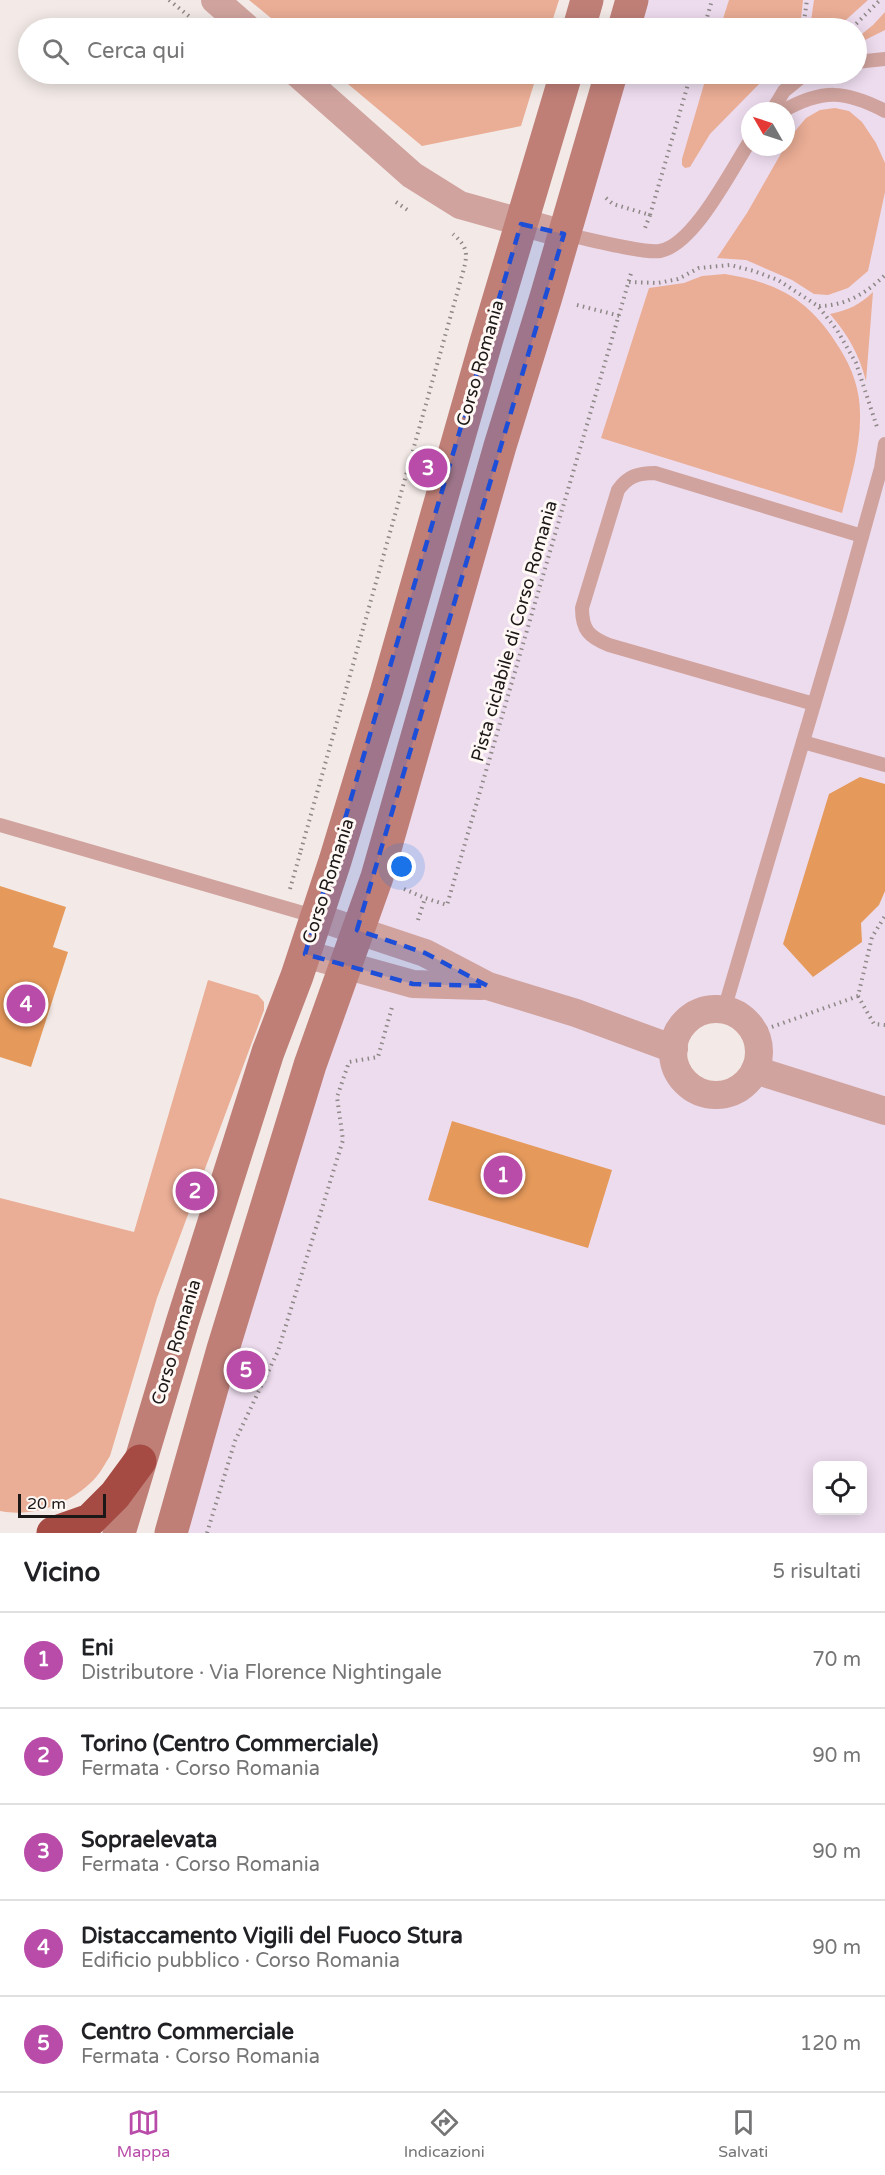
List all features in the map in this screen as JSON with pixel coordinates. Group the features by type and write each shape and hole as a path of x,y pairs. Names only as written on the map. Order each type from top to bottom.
{"highway":[{"path":"53,1533 90,1521 115,1495 140,1461"}],"main road":[{"path":"582,18 587,0"},
{"path":"627,18 632,0"},
{"name":"Corso Romania","path":"119,1533 268,1053 317,917 386,693 563,84"},
{"path":"171,1533 223,1349 310,1065 376,878 493,470 608,84"}],"street":[{"path":"215,0 236,18"},
{"path":"309,84 412,175 460,205 521,224 564,234"},
{"path":"317,917 425,953 488,986 576,1013 674,1049"},
{"path":"304,954 413,984 488,986"},
{"path":"724,1010 736,1014 747,1022 755,1033 759,1045 759,1058 749,1080 738,1089 725,1094 712,1095 698,1091 682,1078 677,1070 674,1049 679,1031 698,1013 724,1010"},
{"path":"755,1070 885,1111"}],"lane":[{"path":"867,61 885,59"},
{"path":"777,102 784,91 793,84"},
{"path":"795,104 825,94 844,94 885,111"},
{"path":"564,234 638,249 658,252 665,250 680,242 699,222 741,155"},
{"path":"724,1010 862,536 885,446"},
{"path":"814,704 594,639 586,630 582,619 582,608 618,489 626,479 641,473 655,473 862,536"},
{"path":"803,741 885,765"},
{"path":"0,825 317,917"}],"path":[{"path":"170,0 191,18"},
{"path":"707,18 712,0"},
{"path":"804,18 807,0"},
{"path":"862,18 880,0"},
{"path":"650,215 688,84"},
{"path":"629,282 658,283 678,279 699,268 730,265 778,280 818,306 837,330 856,363 885,446"},
{"path":"301,850 464,272"},
{"path":"818,306 831,306 845,302 864,292 885,275"},
{"name":"Pista ciclabile di Corso Romania","path":"417,924 425,898 447,904 620,316"},
{"path":"885,916 872,937 858,996 874,1023 885,1025"},
{"path":"755,1033 858,996"},
{"path":"207,1533 235,1441 278,1351 343,1140 337,1098 344,1074 350,1062 378,1057 393,1005"}],"highlighted area":[{"path":"521,224 564,234 357,930 425,953 488,986 413,984 305,954"}],"shaded area":[{"path":"249,0 559,0 553,18 271,18"},
{"path":"633,0 885,0 885,1533 171,1533 345,966 486,986 357,930 608,84 867,84 867,18 627,18","holes":["724,1010 737,1014 748,1023 759,1045 759,1058 749,1080 738,1089 725,1094 712,1095 690,1086 677,1070 674,1060 675,1043 679,1031 698,1013"]},
{"path":"729,0 803,0 801,18 723,18"},
{"path":"814,0 868,0 848,18 811,18"},
{"path":"885,12 885,30 867,39 867,30"},
{"path":"348,84 534,84 521,126 422,146"},
{"path":"704,84 759,84 710,134 690,167 685,168 682,165"},
{"path":"835,108 849,111 862,122 876,143 885,163 885,192 868,271 848,288 828,295 814,294 792,280 746,260 717,258 747,213 780,156 795,156 795,131 806,118 820,110"},
{"path":"725,274 762,283 792,297 818,318 848,364 859,396 860,426 854,464 842,513 601,438 649,288 684,283 702,276"},
{"path":"873,292 866,381 852,345 830,314 853,306"},
{"path":"208,980 258,995 264,1002 264,1010 157,1298 110,1456 88,1486 65,1501 40,1510 13,1513 0,1511 0,1198 134,1232"}],"building":[{"path":"860,777 885,784 885,891 879,905 861,923 862,942 813,977 783,944 829,794"},
{"path":"0,886 66,907 53,947 68,952 31,1067 0,1057"},
{"path":"452,1121 612,1170 588,1248 428,1200"}],"place":[{"name":"Sopraelevata","path":"428,468"},
{"name":"Distaccamento Vigili del Fuoco Stura","path":"26,1004"},
{"name":"Eni","path":"503,1175"},
{"name":"Torino (Centro Commerciale)","path":"195,1191"},
{"name":"Centro Commerciale","path":"246,1370"}]}
